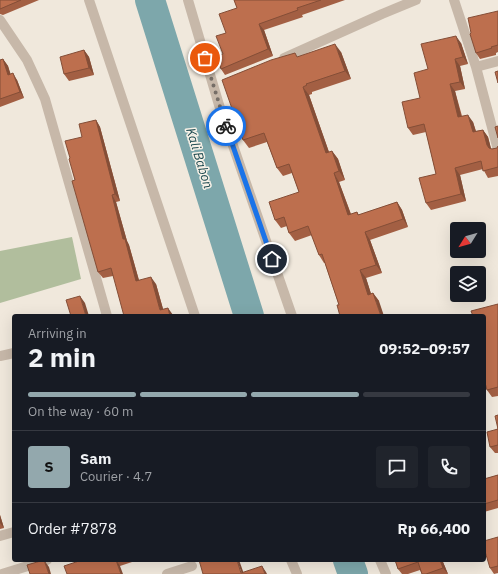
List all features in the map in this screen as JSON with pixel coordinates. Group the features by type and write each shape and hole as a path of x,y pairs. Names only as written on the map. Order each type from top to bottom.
{"street":[{"path":"88,0 194,314"},
{"path":"188,0 291,314"},
{"path":"276,62 416,0"},
{"path":"454,0 476,67 498,147"},
{"path":"0,20 27,60 45,99 106,314"},
{"path":"476,67 498,61"},
{"path":"0,356 12,353"},
{"path":"0,536 12,533"},
{"path":"2,574 41,562"},
{"path":"292,562 297,574"},
{"path":"381,562 386,574"},
{"path":"167,574 193,567"}],"green space":[{"path":"72,237 81,279 0,303 0,251"}],"building":[{"path":"0,0 21,0 0,9"},
{"path":"234,0 321,0 297,8 298,10 259,24 268,49 221,69 216,56 223,54 216,36 226,33 219,14 237,8"},
{"path":"498,11 498,45 476,53 470,34 468,18"},
{"path":"456,36 463,57 455,59 460,82 450,84 458,117 468,115 473,132 483,130 489,148 497,148 498,146 498,167 483,171 481,161 455,168 461,194 426,203 419,178 436,174 424,124 408,128 402,102 420,98 414,73 428,69 421,44"},
{"path":"335,44 345,71 306,84 307,85 303,87 326,153 332,151 339,171 334,173 348,215 357,212 358,215 397,202 403,219 365,232 376,265 360,270 368,295 373,293 380,314 339,314 337,305 339,305 322,254 319,255 308,226 289,233 284,217 275,220 269,202 299,192 289,164 277,168 264,133 243,140 222,80 271,60 295,53 297,57"},
{"path":"84,50 89,68 64,74 60,57"},
{"path":"3,59 8,75 13,73 20,92 0,99 0,60"},
{"path":"498,71 498,83 495,72"},
{"path":"96,120 115,194 112,195 123,239 125,239 136,281 151,277 160,310 168,308 170,314 123,314 111,268 98,272 72,181 75,180 65,141 82,137 79,124"},
{"path":"498,126 498,138 495,127"},
{"path":"80,296 85,314 70,314 66,300"},
{"path":"498,304 498,387 487,390 486,386 486,314 472,314 471,311"},
{"path":"498,415 498,429 495,416"},
{"path":"498,429 498,445 490,447 487,432"},
{"path":"498,475 498,500 486,503 486,478"},
{"path":"498,537 498,566 490,568 486,555 486,540"},
{"path":"37,562 45,562 49,574 30,574 27,565"},
{"path":"76,562 117,562 121,574 67,574 64,566"},
{"path":"200,562 238,562 241,573 262,566 265,574 203,574"},
{"path":"396,562 418,562 398,569"},
{"path":"418,562 441,562 443,568 422,574"}],"waterway":[{"name":"Kali Babon","path":"150,0 248,314"},
{"name":"Kali Babon","path":"349,562 353,574"}],"way so far":[{"path":"205,58 226,126"}],"route":[{"path":"226,126 272,259"}]}
